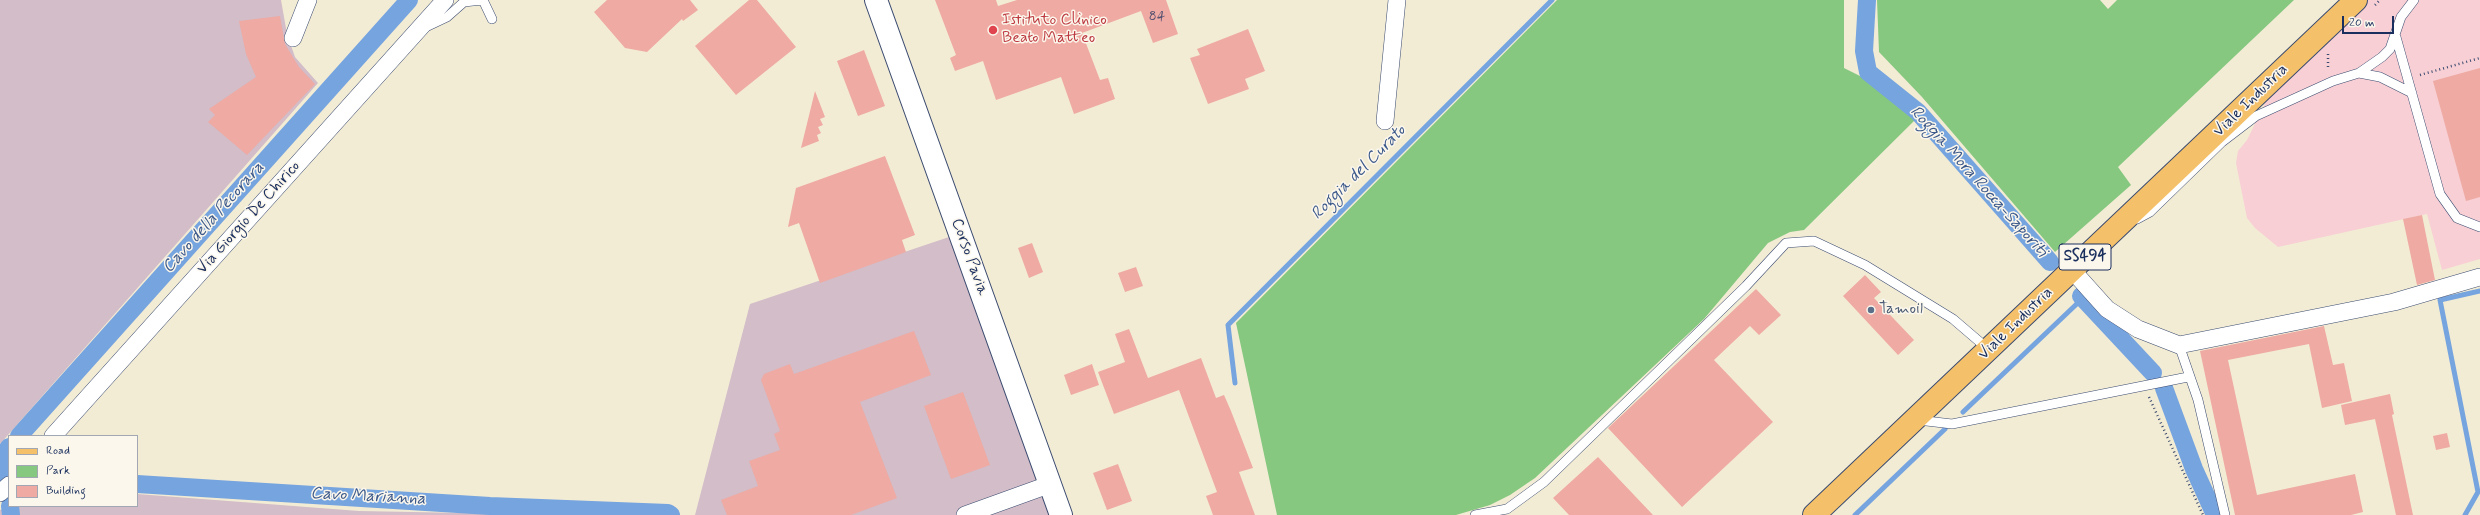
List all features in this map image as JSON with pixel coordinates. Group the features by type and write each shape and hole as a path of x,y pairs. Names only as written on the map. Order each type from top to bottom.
{"main road":[{"name":"Viale Industria","path":"1814,515 2356,0"}],"street":[{"path":"293,38 308,0"},
{"name":"Via Giorgio De Chirico","path":"54,435 445,0"},
{"name":"Corso Pavia","path":"876,0 1061,515"},
{"path":"1385,121 1397,0"},
{"path":"2072,270 2107,309 2138,329 2178,345 2394,302 2480,277"},
{"path":"966,515 1051,484"},
{"path":"0,493 8,486"}],"lane":[{"path":"417,30 447,17 464,2 482,0 492,19"},
{"path":"2108,235 2150,212 2222,142 2256,116 2333,81 2359,73 2390,49 2396,37 2401,16 2414,0"},
{"path":"2396,37 2440,194 2456,218 2468,224 2480,227"},
{"path":"2359,73 2380,77 2412,93"},
{"path":"1475,515 1507,509 1544,482 1746,286 1786,243 1814,242 1865,265 1953,319 1988,349"},
{"path":"2178,345 2198,400 2225,515"},
{"path":"1914,420 1952,424 2188,376"}],"path":[{"path":"2420,75 2480,58"},
{"path":"2144,385 2203,515"}],"shaded area":[{"path":"0,0 281,0 287,34 295,57 318,83 0,444"},
{"path":"2366,0 2480,0 2480,259 2442,270 2427,214 2278,247 2255,228 2247,218 2236,163 2238,151 2247,140 2272,89"},
{"path":"949,237 1050,515 695,515 750,304"},
{"path":"138,494 359,511 571,515 0,515 0,510 8,507 138,507"}],"green space":[{"path":"1557,0 1844,0 1844,68 1862,77 1915,120 1804,230 1790,232 1768,243 1704,319 1535,478 1510,495 1490,505 1456,515 1277,515 1236,323"},
{"path":"1877,0 2100,0 2108,9 2117,0 2294,0 2118,167 2131,185 2055,252 1922,97 1879,52"}],"building":[{"path":"607,0 690,0 698,10 683,21 682,19 647,52 625,48 594,12"},
{"path":"749,0 757,0 796,47 736,95 695,46"},
{"path":"935,0 996,0 998,6 1017,0 1166,0 1178,34 1153,43 1141,11 1082,33 1100,80 1108,78 1115,99 1074,114 1061,77 996,100 983,61 955,71 950,58 956,55"},
{"path":"280,16 285,44 299,67 315,84 247,155 208,122 215,115 209,109 256,77 246,54 239,21"},
{"path":"1248,29 1265,71 1245,79 1249,89 1208,104 1190,58 1200,55 1197,49"},
{"path":"864,50 885,106 858,116 837,61"},
{"path":"2480,68 2480,197 2466,201 2433,81"},
{"path":"815,91 825,117 820,119 823,125 818,127 821,133 817,135 819,141 801,148"},
{"path":"885,156 915,235 902,240 906,252 820,283 799,223 788,227 796,188"},
{"path":"2422,215 2435,280 2417,285 2403,219"},
{"path":"1032,243 1043,272 1029,278 1018,248"},
{"path":"1136,267 1143,286 1125,292 1118,273"},
{"path":"1865,275 1881,292 1874,298 1914,340 1898,355 1843,296"},
{"path":"1756,289 1781,315 1759,335 1750,326 1714,360 1773,422 1682,507 1608,428"},
{"path":"2324,326 2333,365 2344,363 2352,401 2322,408 2309,344 2228,360 2257,495 2355,474 2363,512 2351,515 2235,515 2200,351"},
{"path":"1129,329 1148,378 1201,358 1216,398 1224,395 1253,468 1239,472 1255,515 1213,515 1206,496 1217,492 1179,390 1114,414 1098,372 1125,362 1115,334"},
{"path":"914,331 931,375 860,402 897,498 851,515 727,515 721,500 758,486 749,461 780,450 774,434 780,431 761,380 764,374 790,364 794,374"},
{"path":"1092,364 1099,385 1071,395 1064,375"},
{"path":"963,392 990,465 951,479 924,406"},
{"path":"2390,394 2394,414 2392,415 2413,515 2396,515 2375,419 2345,425 2341,405"},
{"path":"2447,433 2450,447 2436,450 2433,436"},
{"path":"1598,457 1653,515 1569,515 1553,498"},
{"path":"1118,464 1132,501 1107,510 1093,473"}],"waterway":[{"name":"Cavo della Pecorara","path":"20,435 409,0"},
{"name":"Roggia del Curato","path":"1235,383 1228,325 1552,0"},
{"name":"Roggia Mora Rocca-Saporiti","path":"1867,0 1864,51 1868,72 1918,112 2050,262"},
{"path":"2465,515 2478,492 2440,300 2480,291"},
{"name":"Roggia Mora Rocca-Saporiti","path":"2081,296 2153,373"},
{"path":"1963,412 2083,298"},
{"name":"Roggia Mora Rocca-Saporiti","path":"2164,388 2194,469 2215,515"},
{"path":"1855,515 1945,429"},
{"name":"Cavo della Pecorara","path":"8,448 8,468"},
{"name":"Cavo Marianna","path":"138,484 490,506 668,513 671,515"},
{"name":"Cavo della Pecorara","path":"10,507 11,515"}],"place":[{"name":"Istituto Clinico Beato Matteo","path":"993,30"},
{"name":"Tamoil","path":"1871,310"}]}
